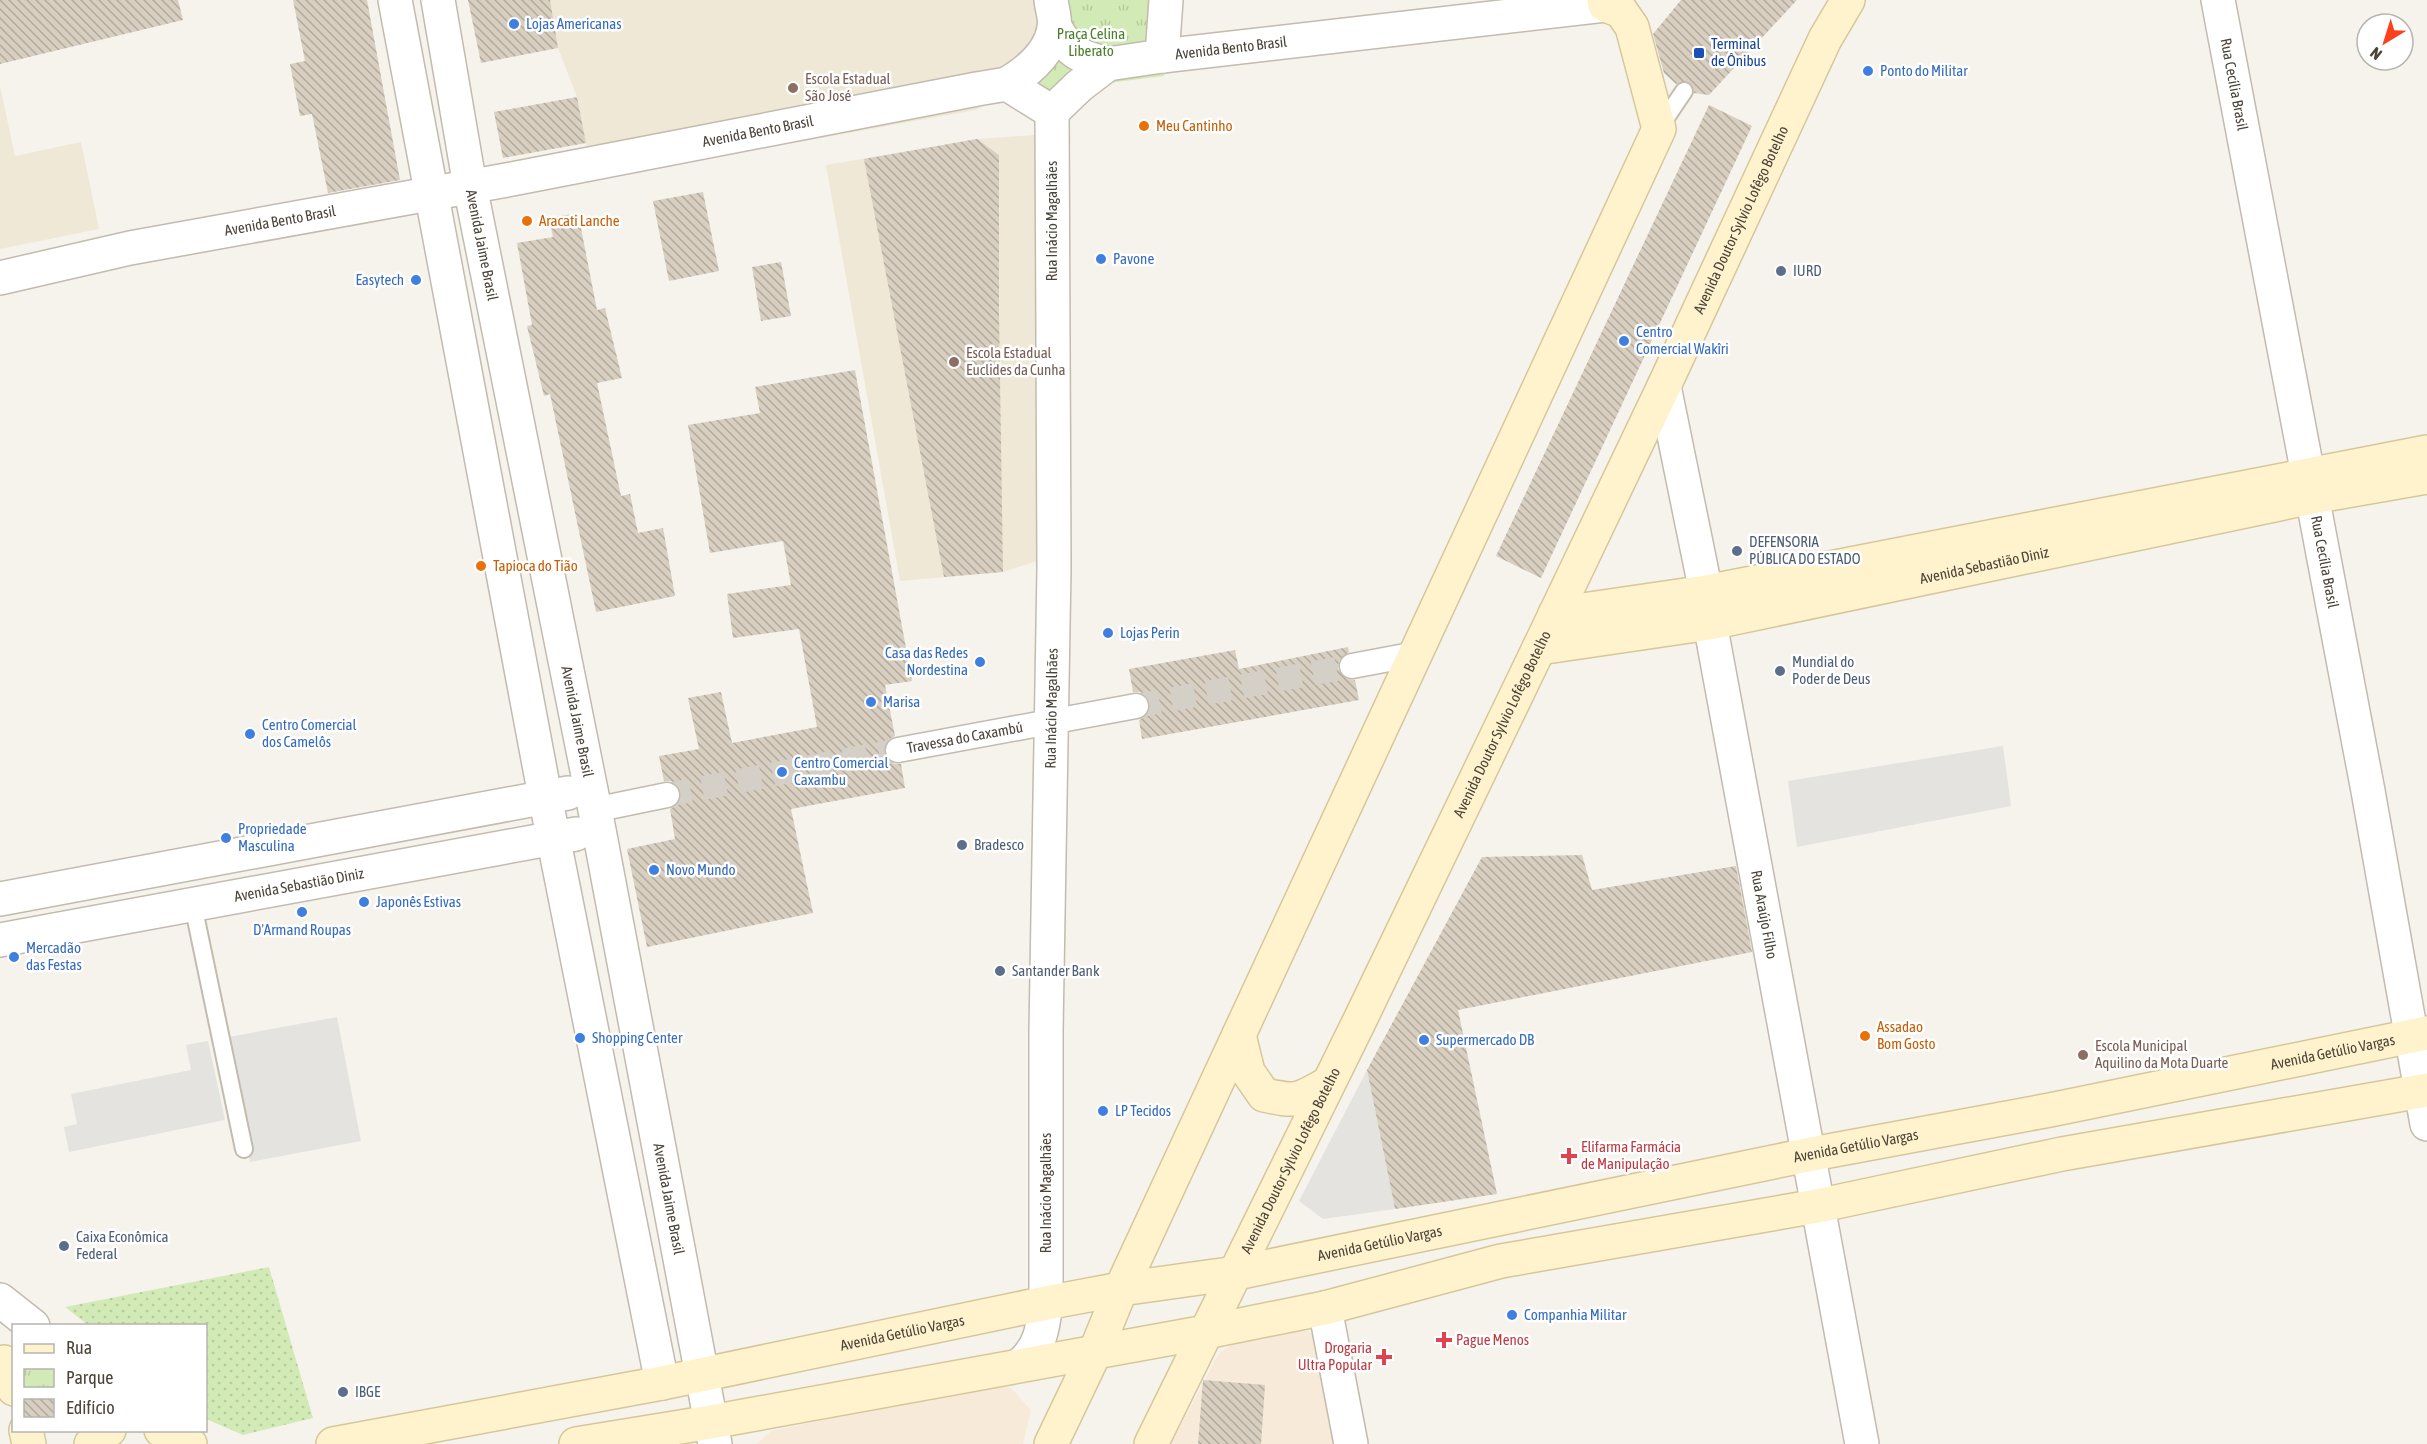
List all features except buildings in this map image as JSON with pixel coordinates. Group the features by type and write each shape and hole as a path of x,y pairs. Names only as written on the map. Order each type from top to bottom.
{"main road":[{"name":"Avenida Doutor Sylvio Lofêgo Botelho","path":"1151,1444 1539,648 1825,39 1848,0"},
{"path":"1051,1444 1096,1350 1120,1289 1659,129 1632,27 1621,11 1604,2"},
{"name":"Avenida Sebastião Diniz","path":"1539,648 1708,608 2309,485 2427,452"},
{"name":"Avenida Sebastião Diniz","path":"2309,485 2427,477"},
{"name":"Avenida Sebastião Diniz","path":"1555,614 1708,608"},
{"name":"Avenida Getúlio Vargas","path":"333,1444 662,1383 1046,1303 1120,1289 1236,1273 1807,1155 2050,1110 2420,1034"},
{"path":"1239,1035 1248,1072 1264,1095 1292,1101 1327,1084"},
{"path":"576,1444 713,1433 1020,1365 1325,1308 1502,1261 1817,1206 2062,1154 2424,1090"}],"street":[{"path":"395,0 545,796 662,1383"},
{"name":"Avenida Jaime Brasil","path":"438,0 470,186 594,810 713,1433"},
{"path":"1162,56 1166,0"},
{"name":"Rua Cecília Brasil","path":"2218,0 2309,485 2420,1034 2427,1124"},
{"name":"Avenida Bento Brasil","path":"1052,112 1079,86 1108,64 1604,2"},
{"path":"1053,14 1064,44 1089,59 1108,64"},
{"path":"1052,112 1007,84 1025,72 1040,57 1047,46 1053,14"},
{"name":"Avenida Bento Brasil","path":"0,278 130,248 1007,84"},
{"name":"Rua Inácio Magalhães","path":"1020,1365 1037,1345 1043,1328 1046,1303 1046,1031 1053,568 1052,112"},
{"name":"Rua Araújo Filho","path":"1664,386 1708,608 1862,1444"},
{"path":"1352,666 1416,654"},
{"name":"Travessa do Caxambú","path":"898,750 1136,706"},
{"path":"0,899 545,796 594,810 667,795"},
{"name":"Avenida Sebastião Diniz","path":"0,940 554,838 594,810"},
{"path":"0,1300 30,1324"},
{"path":"1325,1308 1352,1444"}],"lane":[{"path":"1659,129 1684,91"},
{"path":"193,905 244,1149"}],"shaded area":[{"name":"Escola Estadual São José","path":"550,0 1041,0 1038,65 1004,94 976,110 810,140 591,170 577,97 558,48"},
{"path":"0,86 15,156 81,142 99,229 0,249"},
{"name":"Escola Estadual Euclides da Cunha","path":"1045,134 1047,558 1003,572 900,581 826,165 977,139"},
{"path":"2003,746 2011,806 1797,847 1788,781"},
{"path":"337,1017 361,1141 250,1162 223,1038"},
{"path":"208,1041 225,1120 69,1152 64,1127 77,1124 71,1094 191,1070 186,1045"},
{"path":"1367,1070 1395,1209 1323,1219 1299,1201"},
{"path":"1292,1324 1311,1333 1322,1347 1340,1444 1171,1444 1219,1353 1256,1329"},
{"path":"993,1384 1011,1388 1031,1410 1023,1444 757,1444 771,1431"}],"green space":[{"name":"Praça Celina Liberato","path":"1044,0 1172,0 1164,76 1108,83 1045,134 1038,65"},
{"path":"269,1267 313,1418 243,1435 207,1419 207,1324 87,1324 65,1307"}],"tunnel":[{"path":"1136,706 1352,666"},
{"path":"667,795 898,750"}],"place":[{"name":"Lojas Americanas","path":"514,24"},
{"name":"Terminal de Ônibus","path":"1699,53"},
{"name":"Ponto do Militar","path":"1868,71"},
{"name":"Escola Estadual São José","path":"793,88"},
{"name":"Meu Cantinho","path":"1144,126"},
{"name":"Aracati Lanche","path":"527,221"},
{"name":"Pavone","path":"1101,259"},
{"name":"IURD","path":"1781,271"},
{"name":"Easytech","path":"416,280"},
{"name":"Centro Comercial Wakîri","path":"1624,341"},
{"name":"Escola Estadual Euclides da Cunha","path":"954,362"},
{"name":"DEFENSORIA PÚBLICA DO ESTADO","path":"1737,551"},
{"name":"Tapioca do Tião","path":"481,566"},
{"name":"Lojas Perin","path":"1108,633"},
{"name":"Casa das Redes Nordestina","path":"980,662"},
{"name":"Mundial do Poder de Deus","path":"1780,671"},
{"name":"Marisa","path":"871,702"},
{"name":"Centro Comercial dos Camelôs","path":"250,734"},
{"name":"Centro Comercial Caxambu","path":"782,772"},
{"name":"Propriedade Masculina","path":"226,838"},
{"name":"Bradesco","path":"962,845"},
{"name":"Novo Mundo","path":"654,870"},
{"name":"Japonês Estivas","path":"364,902"},
{"name":"D'Armand Roupas","path":"302,912"},
{"name":"Mercadão das Festas","path":"14,957"},
{"name":"Santander Bank","path":"1000,971"},
{"name":"Assadao Bom Gosto","path":"1865,1036"},
{"name":"Shopping Center","path":"580,1038"},
{"name":"Supermercado DB","path":"1424,1040"},
{"name":"Escola Municipal Aquilino da Mota Duarte","path":"2083,1055"},
{"name":"LP Tecidos","path":"1103,1111"},
{"name":"Elifarma Farmácia de Manipulação","path":"1569,1156"},
{"name":"Caixa Econômica Federal","path":"64,1246"},
{"name":"Companhia Militar","path":"1512,1315"},
{"name":"Pague Menos","path":"1444,1340"},
{"name":"Drogaria Ultra Popular","path":"1384,1357"},
{"name":"IBGE","path":"343,1392"}]}
